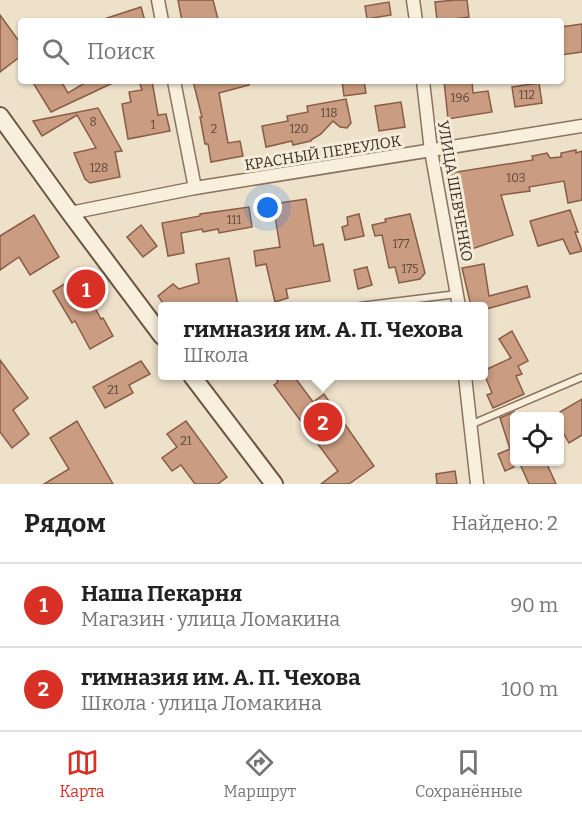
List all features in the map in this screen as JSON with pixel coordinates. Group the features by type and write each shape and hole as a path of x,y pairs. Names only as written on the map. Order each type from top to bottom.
{"street":[{"path":"158,0 161,18"},
{"path":"413,0 416,18"},
{"path":"175,84 195,188"},
{"name":"УЛИЦА ШЕВЧЕНКО","path":"423,84 431,151 459,300"},
{"path":"0,116 158,331"},
{"name":"КРАСНЫЙ ПЕРЕУЛОК","path":"70,213 195,188 582,126"},
{"path":"196,380 274,484"},
{"path":"466,380 477,484"}],"lane":[{"path":"426,302 459,300"},
{"path":"470,424 582,377"}],"building":[{"path":"178,0 213,0 218,18 181,18"},
{"path":"467,0 469,17 437,18 435,2"},
{"path":"389,2 391,15 367,18 365,6"},
{"path":"141,7 144,18 107,18"},
{"path":"0,15 18,40 18,58 0,72"},
{"path":"582,24 582,52 564,55 564,27"},
{"path":"34,84 63,84 68,93 83,84 111,84 51,112"},
{"path":"140,84 153,84 158,115 166,114 170,131 128,139 122,104 131,102 129,92 142,90"},
{"path":"194,84 249,84 219,93 228,143 240,141 243,156 211,162 208,144 205,144 200,117 202,117"},
{"path":"342,84 364,84 366,93 344,96"},
{"path":"444,84 472,84 473,93 488,91 492,112 448,119"},
{"path":"539,84 542,103 515,107 512,87"},
{"path":"346,99 351,123 347,128 340,127 333,121 311,141 293,145 292,141 266,147 262,126 288,121 287,116 308,112 307,106"},
{"path":"401,102 405,127 379,131 375,106"},
{"path":"98,108 122,151 115,152 120,177 90,183 85,179 74,153 96,148 77,115 42,136 33,121"},
{"path":"576,150 576,153 582,151 582,200 568,203 564,181 529,187 530,191 501,195 513,235 460,253 455,216 458,216 450,173 533,160 532,156 547,153 550,158 561,157 561,153"},
{"path":"306,199 314,246 323,244 330,281 286,289 288,298 275,302 266,264 256,266 254,251 280,247 273,204"},
{"path":"249,207 252,227 219,233 218,229 203,232 202,229 181,233 184,253 168,256 162,223 200,216 200,214"},
{"path":"570,210 582,251 570,254 563,239 538,246 530,221"},
{"path":"359,214 364,236 345,240 342,227 348,225 347,217"},
{"path":"410,214 425,273 420,279 399,283 395,267 389,268 382,235 375,236 372,225 386,222 385,219"},
{"path":"34,215 59,257 30,275 19,257 0,270 0,236"},
{"path":"141,225 157,246 143,257 127,237"},
{"path":"229,258 237,302 162,302 158,296 173,284 179,289 199,283 196,264"},
{"path":"484,264 489,296 527,286 530,297 488,309 488,302 470,302 462,268"},
{"path":"367,267 372,285 358,289 354,270"},
{"path":"82,273 93,291 88,295 113,336 90,349 75,321 72,323 53,291"},
{"path":"512,331 528,361 518,366 522,374 516,376 524,394 493,408 487,395 492,393 487,380 488,369 511,358 499,339"},
{"path":"0,360 28,398 13,410 29,434 12,448 0,432"},
{"path":"141,361 150,374 129,385 133,393 105,408 93,387"},
{"path":"277,380 297,380 313,402 324,394 374,466 349,484 321,484 338,471 274,385 278,382"},
{"path":"582,399 582,435 569,443 564,434 564,412 560,412"},
{"path":"510,414 510,449 500,418"},
{"path":"77,421 113,484 44,484 69,469 50,438"},
{"path":"186,421 227,477 218,484 195,484 181,465 172,471 162,458 177,447 167,434"},
{"path":"510,449 510,466 514,467 505,471 498,454"},
{"path":"521,466 548,466 556,484 529,484"},
{"path":"455,471 457,484 437,484 436,474"}],"place":[{"name":"Наша Пекарня","path":"86,289"},
{"name":"гимназия им. А. П. Чехова","path":"323,422"}]}
